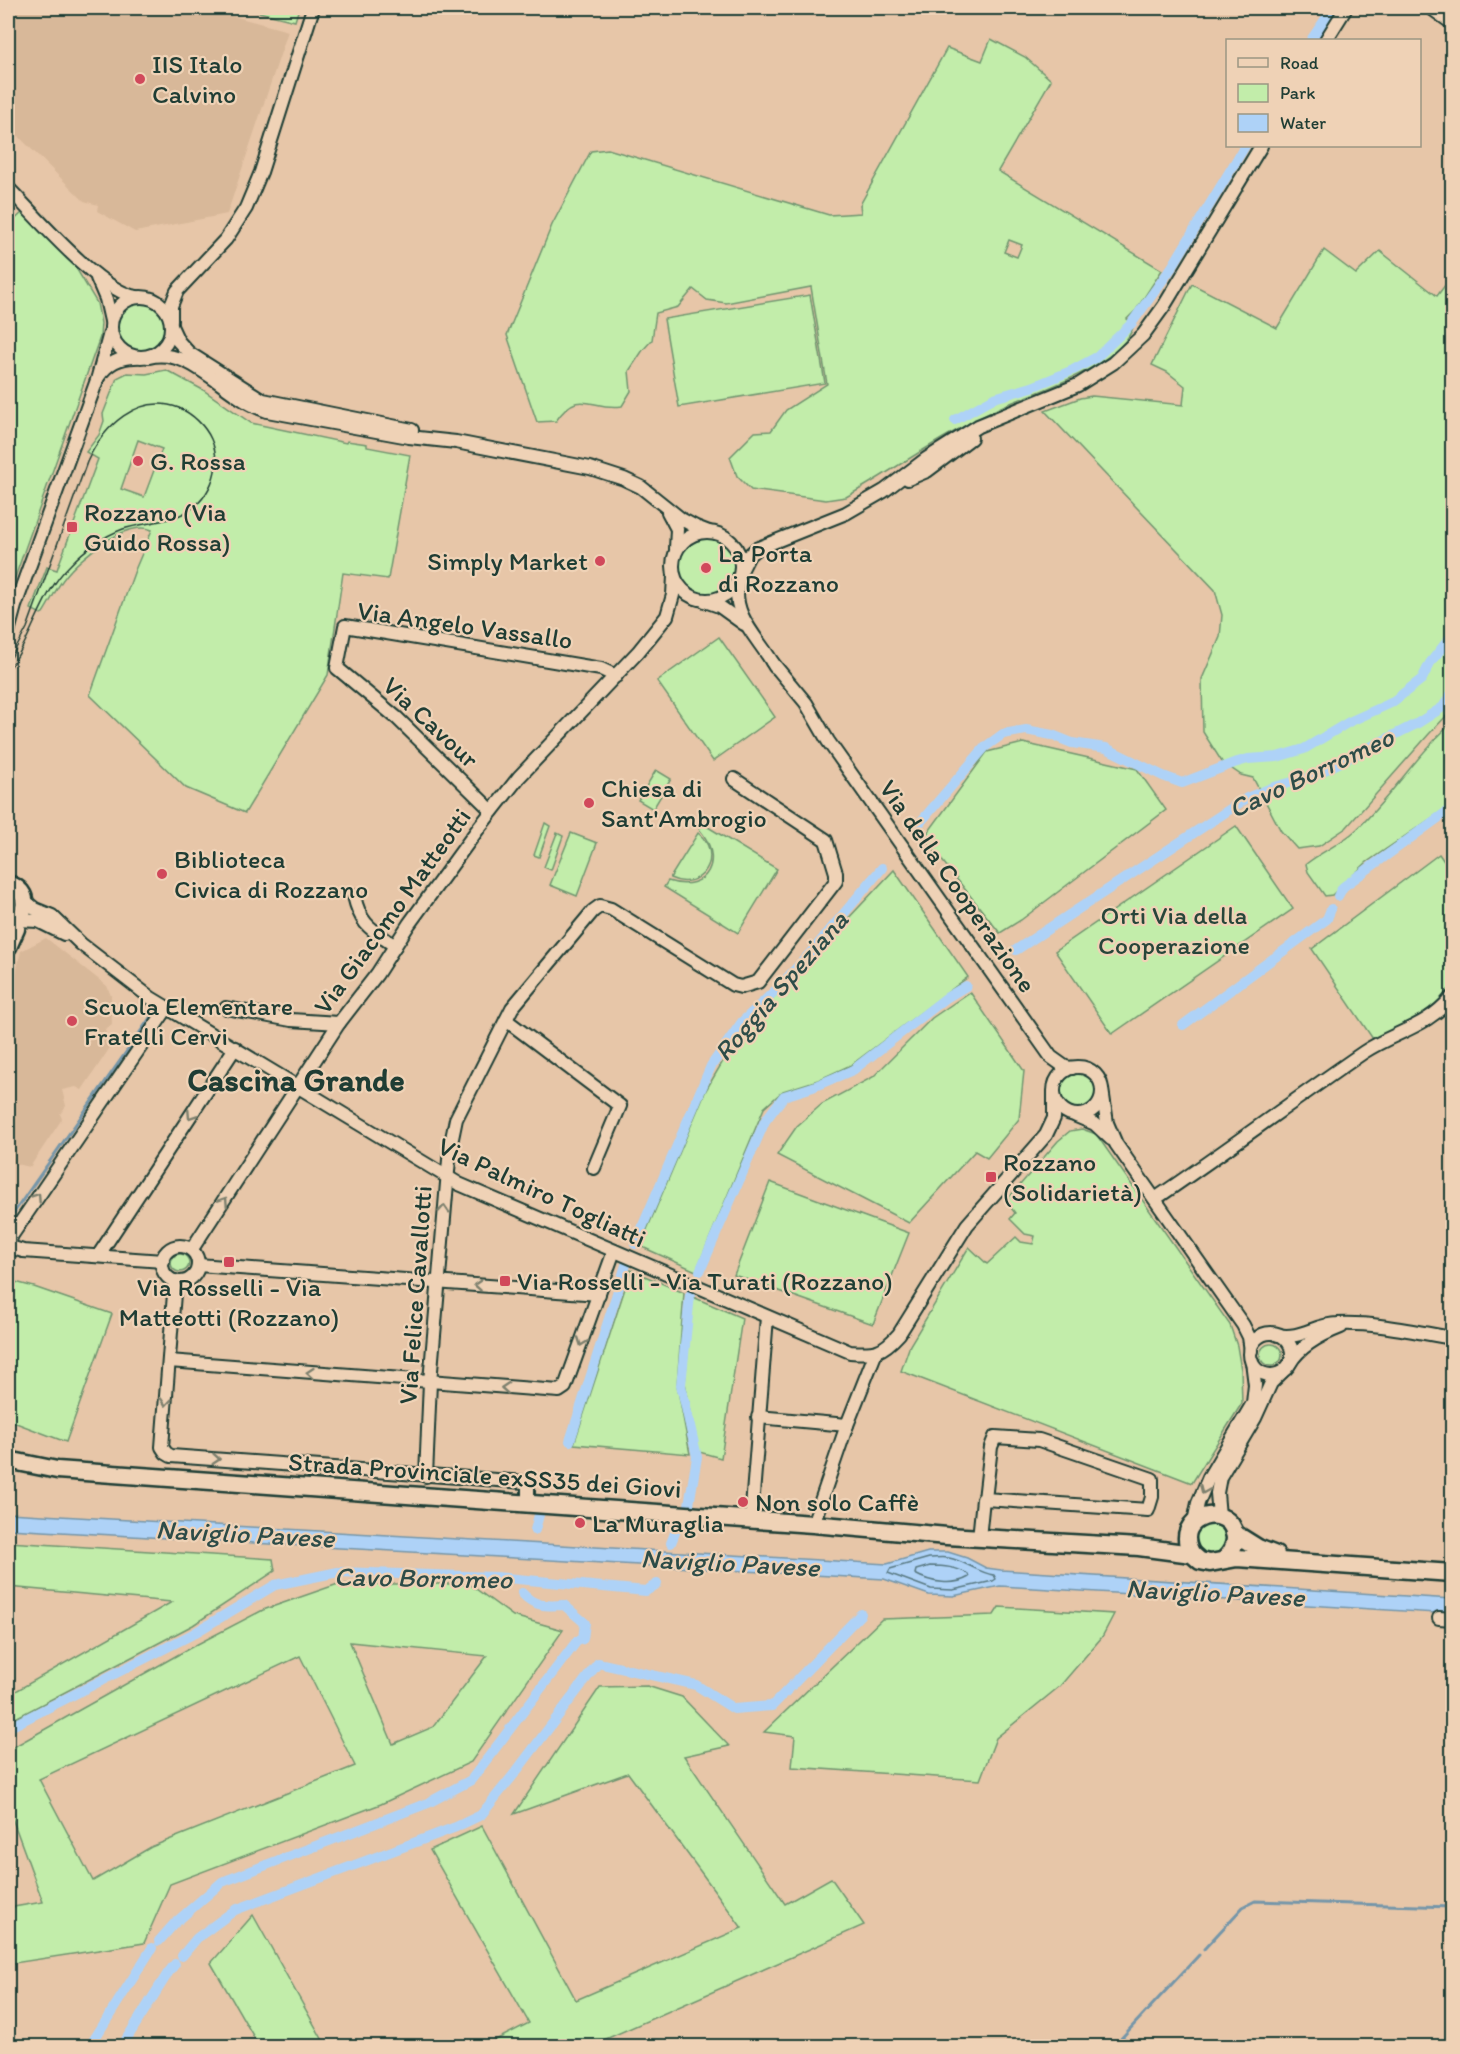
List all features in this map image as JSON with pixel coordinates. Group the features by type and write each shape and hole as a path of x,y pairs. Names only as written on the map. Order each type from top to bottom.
{"main road":[{"path":"8,947 16,929 14,922 22,914 25,901 20,891 9,883"},
{"name":"Strada Provinciale exSS35 dei Giovi","path":"8,1461 57,1470 979,1538 1139,1547"},
{"path":"1139,1547 1168,1540 1203,1516 1219,1516 1227,1521 1234,1533 1258,1548 1294,1561"},
{"path":"1191,1526 1187,1542 1192,1554"},
{"path":"1225,1558 1233,1548 1234,1533"},
{"path":"1139,1547 1192,1554 1210,1563 1225,1558 1452,1573"}],"street":[{"path":"95,274 106,299 113,338 118,347 126,353 143,357 160,351 168,342 171,306 177,291 226,238 246,208 261,172 313,8"},
{"path":"1327,39 1346,8"},
{"path":"1431,8 1452,23"},
{"path":"669,612 687,603 714,600 724,596 732,590 751,553 763,545 846,513 884,491 927,471 1012,411 1078,385 1113,363 1143,335 1164,306 1261,147"},
{"path":"8,188 95,274 121,293 158,298 177,291"},
{"path":"8,632 15,606 97,380 114,315 119,307 128,300 144,297 162,306 178,341 189,353 263,400 406,428 456,442"},
{"path":"97,380 112,363 124,358 162,354 180,358 250,404 267,411 409,437 456,442 602,471 641,487 696,528 723,536 740,557 739,576"},
{"path":"664,506 677,529 672,562 674,595 669,612"},
{"path":"675,552 686,539 709,532"},
{"path":"729,541 763,545"},
{"path":"674,576 682,590 690,597 702,601"},
{"name":"Via della Cooperazione","path":"739,576 737,604 747,627 800,708 828,741 1051,1057 1065,1067 1072,1068"},
{"name":"Via della Cooperazione","path":"702,601 719,606 747,627"},
{"name":"Via Giacomo Matteotti","path":"192,1249 339,1023 377,974 449,868 519,777 638,652 669,612"},
{"name":"Via Angelo Vassallo","path":"337,668 345,626 601,669 616,676"},
{"name":"Via Cavour","path":"337,668 397,718 492,811"},
{"name":"Via Felice Cavallotti","path":"426,1476 430,1382 450,1148 456,1119 516,1002 593,911 600,906 611,909 734,985 741,987 758,982 833,885 836,873 826,840 734,779"},
{"path":"354,896 357,912 364,924 395,946"},
{"name":"Via Palmiro Togliatti","path":"25,901 35,909 52,916 81,944 151,998 459,1184 850,1352 881,1350"},
{"name":"Via Palmiro Togliatti","path":"14,922 38,921 81,944"},
{"path":"1155,1199 1367,1050 1417,1026 1441,1010 1452,997"},
{"path":"163,1261 23,1251 10,1247 9,1242 167,1008"},
{"path":"226,1008 291,1020 339,1023"},
{"path":"506,1020 620,1106 594,1168"},
{"path":"98,1256 235,1048"},
{"name":"Via della Cooperazione","path":"1046,1135 1053,1118 1054,1089 1051,1057"},
{"path":"1116,1144 1107,1124 1102,1089 1098,1079 1091,1071 1080,1067 1072,1068 1061,1074 1054,1089 1059,1106 1095,1124 1116,1144 1248,1334 1255,1385 1253,1404 1209,1477 1191,1526"},
{"path":"813,1524 847,1425 881,1350 906,1324 970,1220 1046,1135 1098,1105 1102,1089"},
{"path":"184,1246 192,1249 198,1265 192,1277 175,1281 165,1272 163,1261 165,1255 172,1248 184,1246"},
{"path":"169,1361 563,1390 614,1251"},
{"path":"198,1265 599,1294"},
{"path":"175,1281 162,1447 165,1453 171,1456 528,1483 528,1504"},
{"path":"751,1520 767,1317"},
{"path":"1239,1318 1255,1329 1274,1335 1285,1339 1290,1347 1292,1355 1286,1367 1273,1375 1264,1374 1256,1368 1251,1356 1258,1339 1274,1335 1295,1336 1329,1324 1354,1324 1452,1338"},
{"path":"1219,1516 1217,1493 1222,1473 1255,1418 1271,1383 1298,1352 1336,1329 1354,1324"},
{"path":"758,1417 847,1425"},
{"path":"979,1538 983,1499 986,1499 991,1447 995,1437 1039,1440 1152,1479 1152,1497 1148,1510 986,1499"},
{"path":"306,1488 309,1466"},
{"path":"1439,1618 1452,1619"}],"shaded area":[{"name":"IIS Italo Calvino","path":"8,8 204,8 288,31 227,214 135,232 97,211 98,205 84,201 8,126"},
{"path":"46,938 107,986 111,996 112,1025 105,1029 107,1039 113,1043 82,1090 76,1087 62,1090 66,1106 60,1114 62,1119 30,1167 8,1162 8,1010 21,951"}],"green space":[{"path":"243,8 299,8 295,21"},
{"path":"991,39 1025,57 1051,80 998,171 1162,270 1136,310 1127,319 1134,325 1126,340 1113,353 1077,375 1001,407 970,423 846,497 826,500 751,490 737,476 730,457 755,432 771,431 786,410 827,384 811,287 726,303 707,300 693,289 678,307 656,313 652,340 629,371 631,391 622,406 611,407 579,402 564,411 556,421 537,422 507,335 552,225 591,151 608,149 829,215 861,213 860,205 947,48 982,61","holes":["1009,240 1022,245 1017,257 1004,252"]},
{"path":"22,213 70,258 97,303 101,323 100,337 8,597 8,220 12,222"},
{"path":"1324,250 1356,274 1380,251 1437,296 1452,276 1452,710 1346,828 1319,846 1297,849 1281,831 1253,778 1241,775 1222,762 1203,732 1202,679 1220,637 1222,615 1215,590 1045,411 1092,396 1183,405 1185,386 1167,372 1152,365 1192,284 1277,328"},
{"path":"810,295 825,383 679,407 664,319"},
{"path":"141,302 155,306 162,313 166,327 162,341 155,348 141,352 127,348 120,341 116,327 120,313 127,306"},
{"path":"166,370 203,390 251,423 346,443 347,441 367,444 367,447 410,455 388,579 343,573 328,675 245,813 186,788 90,695 135,570 152,530 142,528 130,530 104,542 72,569 43,613 31,609 47,567 57,570 98,459 86,452 99,435 104,421 103,414 117,378 127,373 146,374","holes":["138,440 162,449 144,497 121,489"]},
{"path":"707,539 718,541 727,547 733,556 735,567 733,578 727,587 718,593 707,595 696,593 687,587 681,578 679,567 681,556 687,547 696,541"},
{"path":"719,637 775,717 713,761 657,681"},
{"path":"1452,723 1452,804 1367,862 1332,895 1325,896 1308,872 1306,864 1356,830"},
{"path":"1023,743 1137,769 1166,810 1021,920 1000,933 924,838 987,752"},
{"path":"656,770 671,779 653,809 638,800"},
{"path":"545,823 550,826 539,857 534,855"},
{"path":"703,824 777,869 738,933 664,887 668,881 682,884 693,883 708,871 711,852 707,840 699,829"},
{"name":"Orti Via della Cooperazione","path":"1236,826 1293,909 1112,1034 1055,951"},
{"path":"557,833 563,836 551,870 544,867"},
{"path":"571,833 597,843 577,896 550,885"},
{"path":"698,833 710,851 706,869 692,880 681,881 670,878"},
{"path":"1439,854 1452,873 1452,986 1433,1008 1416,1021 1373,1039 1312,949"},
{"path":"894,870 968,977 851,1065 818,1080 783,1091 764,1108 696,1271 640,1246 706,1090 729,1051 760,1012"},
{"path":"8,890 15,895 18,909 8,918"},
{"path":"970,992 1024,1071 1019,1119 987,1158 975,1151 909,1223 777,1155 797,1126 822,1104 873,1077 932,1018"},
{"path":"1078,1072 1091,1078 1097,1091 1091,1104 1078,1110 1065,1104 1059,1091 1065,1078"},
{"path":"1082,1129 1096,1134 1230,1325 1237,1346 1241,1370 1242,1403 1192,1483 901,1371 910,1345 969,1247 987,1264 1016,1237 1021,1242 1033,1244 1035,1236 1025,1234 1010,1219 1015,1213 1006,1201 1058,1141 1070,1131"},
{"path":"770,1182 909,1233 873,1324 734,1275"},
{"path":"180,1254 188,1259 189,1263 184,1271 180,1272 172,1267 171,1263 176,1255"},
{"path":"631,1270 684,1293 677,1385 690,1454 574,1444"},
{"path":"8,1280 112,1314 66,1442 8,1420"},
{"path":"693,1297 742,1318 721,1458 699,1452 685,1383"},
{"path":"1271,1344 1279,1347 1282,1355 1279,1363 1271,1366 1263,1363 1260,1355 1263,1347"},
{"path":"1211,1523 1223,1528 1228,1540 1223,1552 1211,1557 1199,1552 1194,1540 1199,1528"},
{"path":"8,1542 273,1559 275,1571 193,1625 8,1722 8,1693 9,1695 172,1602 8,1587"},
{"path":"338,1584 469,1584 513,1616 563,1630 471,1762 381,1804 170,1884 144,1943 8,1964 8,1908 43,1902 8,1807 8,1750 190,1648 263,1610","holes":["350,1642 487,1656 433,1727 393,1744","300,1656 355,1766 151,1847 93,1881 39,1779"]},
{"path":"999,1607 1114,1614 1102,1637 1060,1686 996,1738 980,1780 792,1767 795,1736 764,1732 882,1619 994,1615"},
{"path":"647,1686 682,1697 729,1746 684,1756 785,1904 831,1878 864,1925 590,2046 484,2046 529,2023 430,1850 482,1826 576,2000 742,1928 628,1773 514,1814 600,1687"},
{"path":"253,1915 326,2046 259,2046 211,1963"}],"water":[{"name":"Naviglio Pavese","path":"8,1513 887,1564 928,1552 948,1552 967,1558 986,1568 1001,1570 1452,1599 1452,1614 1000,1586 953,1596 929,1595 884,1579 8,1529"}],"waterway":[{"path":"1312,39 1333,8"},
{"path":"955,420 994,398 1032,387 1097,357 1131,324 1172,267 1244,147"},
{"name":"Roggia Speziana","path":"918,825 985,747 1003,734 1026,730 1052,735 1072,743 1106,748 1182,783 1248,759 1277,757 1304,749 1349,722 1391,703 1422,679 1430,663 1452,635"},
{"name":"Cavo Borromeo","path":"1016,950 1247,798 1274,787 1311,777 1418,723 1443,707 1452,693"},
{"path":"1338,896 1343,887 1452,808"},
{"name":"Roggia Speziana","path":"635,1244 711,1066 742,1022 815,948 882,868"},
{"path":"1183,1025 1327,919 1331,909"},
{"name":"Cavo Borromeo","path":"700,1271 765,1121 784,1096 813,1087 853,1070 946,998 966,986"},
{"path":"8,1221 152,1015"},
{"name":"Roggia Speziana","path":"570,1441 626,1265"},
{"name":"Cavo Borromeo","path":"689,1505 697,1457 681,1385 690,1295"},
{"name":"Roggia Speziana","path":"535,1530 539,1515"},
{"name":"Cavo Borromeo","path":"671,1543 679,1523"},
{"name":"Cavo Borromeo","path":"8,1728 191,1635 275,1585 338,1572 496,1577 646,1591 657,1584"},
{"path":"159,1941 174,1924 222,1882 428,1803 471,1780 577,1641 583,1639 585,1623 564,1605 536,1603 522,1593"},
{"path":"182,1956 197,1938 235,1910 456,1827 481,1815 598,1663 696,1685 734,1709 772,1706 861,1614"},
{"path":"1204,1949 1243,1907 1255,1901 1452,1907"},
{"path":"90,2046 152,1948"},
{"path":"1114,2046 1199,1955"},
{"path":"122,2046 175,1964"},
{"path":"1444,2046 1452,2029"}],"tram line":[{"path":"8,663 27,628 87,462 102,437 124,416 150,405 164,404 179,408 189,414 205,430 215,450 215,473 206,493 199,502 180,515 115,532 82,554 51,589 24,644 8,670"}],"place":[{"name":"IIS Italo Calvino","path":"140,79"},
{"name":"G. Rossa","path":"138,461"},
{"name":"Rozzano (Via Guido Rossa)","path":"72,527"},
{"name":"Simply Market","path":"600,561"},
{"name":"La Porta di Rozzano","path":"706,568"},
{"name":"Chiesa di Sant'Ambrogio","path":"589,803"},
{"name":"Biblioteca Civica di Rozzano","path":"162,874"},
{"name":"Scuola Elementare Fratelli Cervi","path":"72,1021"},
{"name":"Rozzano (Solidarietà)","path":"991,1177"},
{"name":"Via Rosselli - Via Matteotti (Rozzano)","path":"229,1262"},
{"name":"Via Rosselli - Via Turati (Rozzano)","path":"505,1281"},
{"name":"Non solo Caffè","path":"743,1502"},
{"name":"La Muraglia","path":"580,1523"}],"district":[{"name":"Cascina Grande","path":"296,1080"}]}
